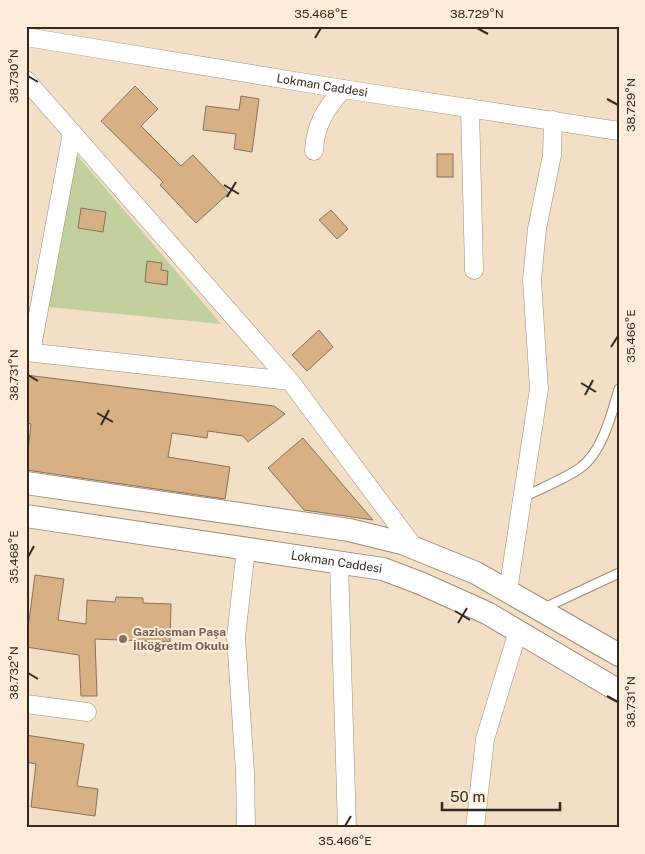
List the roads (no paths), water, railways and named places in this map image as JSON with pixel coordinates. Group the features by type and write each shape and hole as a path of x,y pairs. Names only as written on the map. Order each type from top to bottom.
{"street":[{"name":"Lokman Caddesi","path":"26,37 343,89 619,131"},
{"path":"26,80 290,381 414,547"},
{"path":"314,151 316,133 322,116 343,89"},
{"path":"470,108 474,270"},
{"path":"508,591 539,389 532,280 537,229 552,155 553,120"},
{"path":"72,133 29,352 290,381"},
{"path":"26,484 349,530 414,547 476,573 619,655"},
{"name":"Lokman Caddesi","path":"26,516 383,569 472,606 619,691"},
{"path":"246,549 236,637 245,772 246,828"},
{"path":"339,562 347,828"},
{"path":"475,828 485,739 518,631"},
{"path":"26,704 87,712"}],"lane":[{"path":"521,498 582,468 593,455 602,438 619,389"},
{"path":"542,610 619,573"}],"place":[{"name":"Gaziosman Paşa İlköğretim Okulu","path":"123,639"}]}
